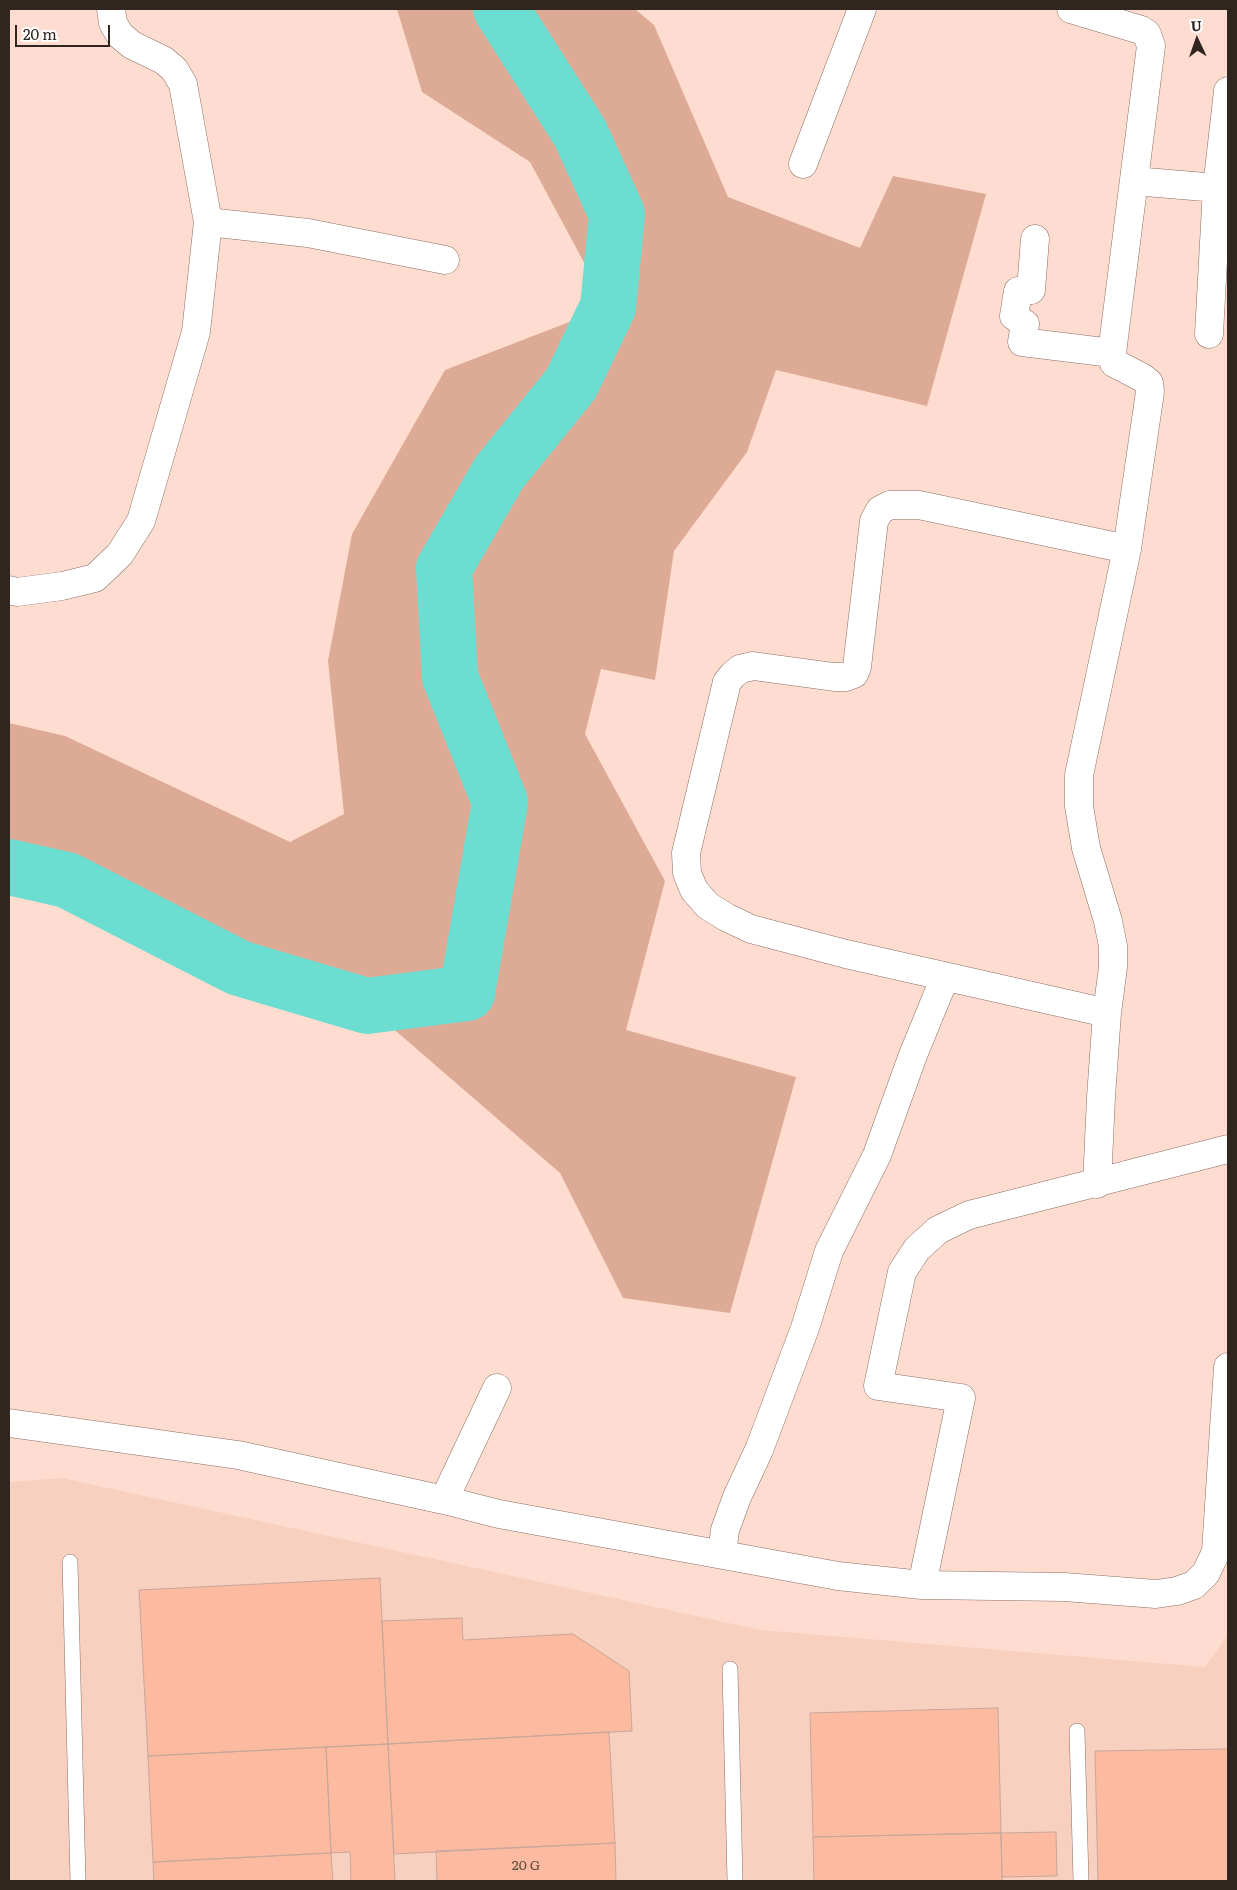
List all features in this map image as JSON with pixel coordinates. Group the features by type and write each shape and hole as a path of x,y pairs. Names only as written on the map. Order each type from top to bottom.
{"street":[{"path":"9,590 17,592 62,586 95,578 120,554 141,521 196,332 208,222 183,84 174,69 164,60 132,45 120,35 113,23 111,9"},
{"path":"802,164 862,9"},
{"path":"1070,9 1141,30 1147,34 1150,41 1112,353 1114,363 1149,383 1150,392 1127,549 1079,775 1079,806 1086,848 1108,921 1113,946 1097,1184"},
{"path":"1209,334 1217,188 1228,91"},
{"path":"1134,181 1217,188"},
{"path":"208,222 308,233 445,260"},
{"path":"1035,239 1031,290 1018,291 1014,316 1025,324 1022,342 1112,353"},
{"path":"1107,1013 846,954 751,928 726,917 708,906 694,890 687,873 686,853 727,682 740,669 753,666 834,677 854,674 857,666 874,521 880,510 890,505 919,505 1127,549"},
{"path":"722,1554 725,1530 737,1496 759,1450 805,1328 829,1251 877,1155 913,1054 945,977"},
{"path":"922,1585 961,1398 878,1386 902,1272 917,1249 938,1230 969,1215 1097,1184 1228,1149"},
{"path":"9,1423 238,1455 444,1500 499,1514 838,1576 922,1585 1064,1587 1156,1594 1177,1591 1194,1585 1206,1573 1216,1552 1228,1367"},
{"path":"444,1500 497,1388"}],"lane":[{"path":"70,1562 78,1881"},
{"path":"730,1669 735,1881"},
{"path":"1077,1731 1081,1881"}],"shaded area":[{"path":"397,9 635,9 654,25 728,197 860,248 893,176 986,194 927,406 776,370 747,452 674,551 655,680 601,669 585,734 665,881 626,1030 796,1077 730,1313 623,1298 560,1173 367,1006 233,966 67,880 9,867 9,723 65,736 290,842 344,814 328,661 352,534 445,370 608,307 530,162 422,92"},
{"path":"62,1478 761,1630 1205,1667 1228,1634 1228,1881 9,1881 9,1482"}],"building":[{"path":"380,1578 388,1744 148,1756 139,1590"},
{"path":"462,1618 463,1640 573,1634 629,1671 632,1731 388,1744 382,1621"},
{"path":"998,1708 1001,1833 813,1837 810,1713"},
{"path":"609,1732 615,1843 394,1854 388,1744"},
{"path":"388,1744 395,1881 351,1881 350,1852 331,1853 326,1747"},
{"path":"326,1747 331,1853 153,1862 148,1756"},
{"path":"1228,1749 1228,1881 1098,1881 1095,1751"},
{"path":"1056,1832 1057,1876 1002,1877 1001,1833"},
{"path":"1001,1833 1002,1881 814,1881 813,1837"},
{"path":"615,1843 616,1881 437,1881 436,1851"},
{"path":"331,1853 333,1881 154,1881 153,1862"}],"waterway":[{"path":"9,867 67,880 239,968 367,1006 467,993 500,802 450,677 444,568 499,473 571,384 608,307 617,214 580,133 501,9"}]}
